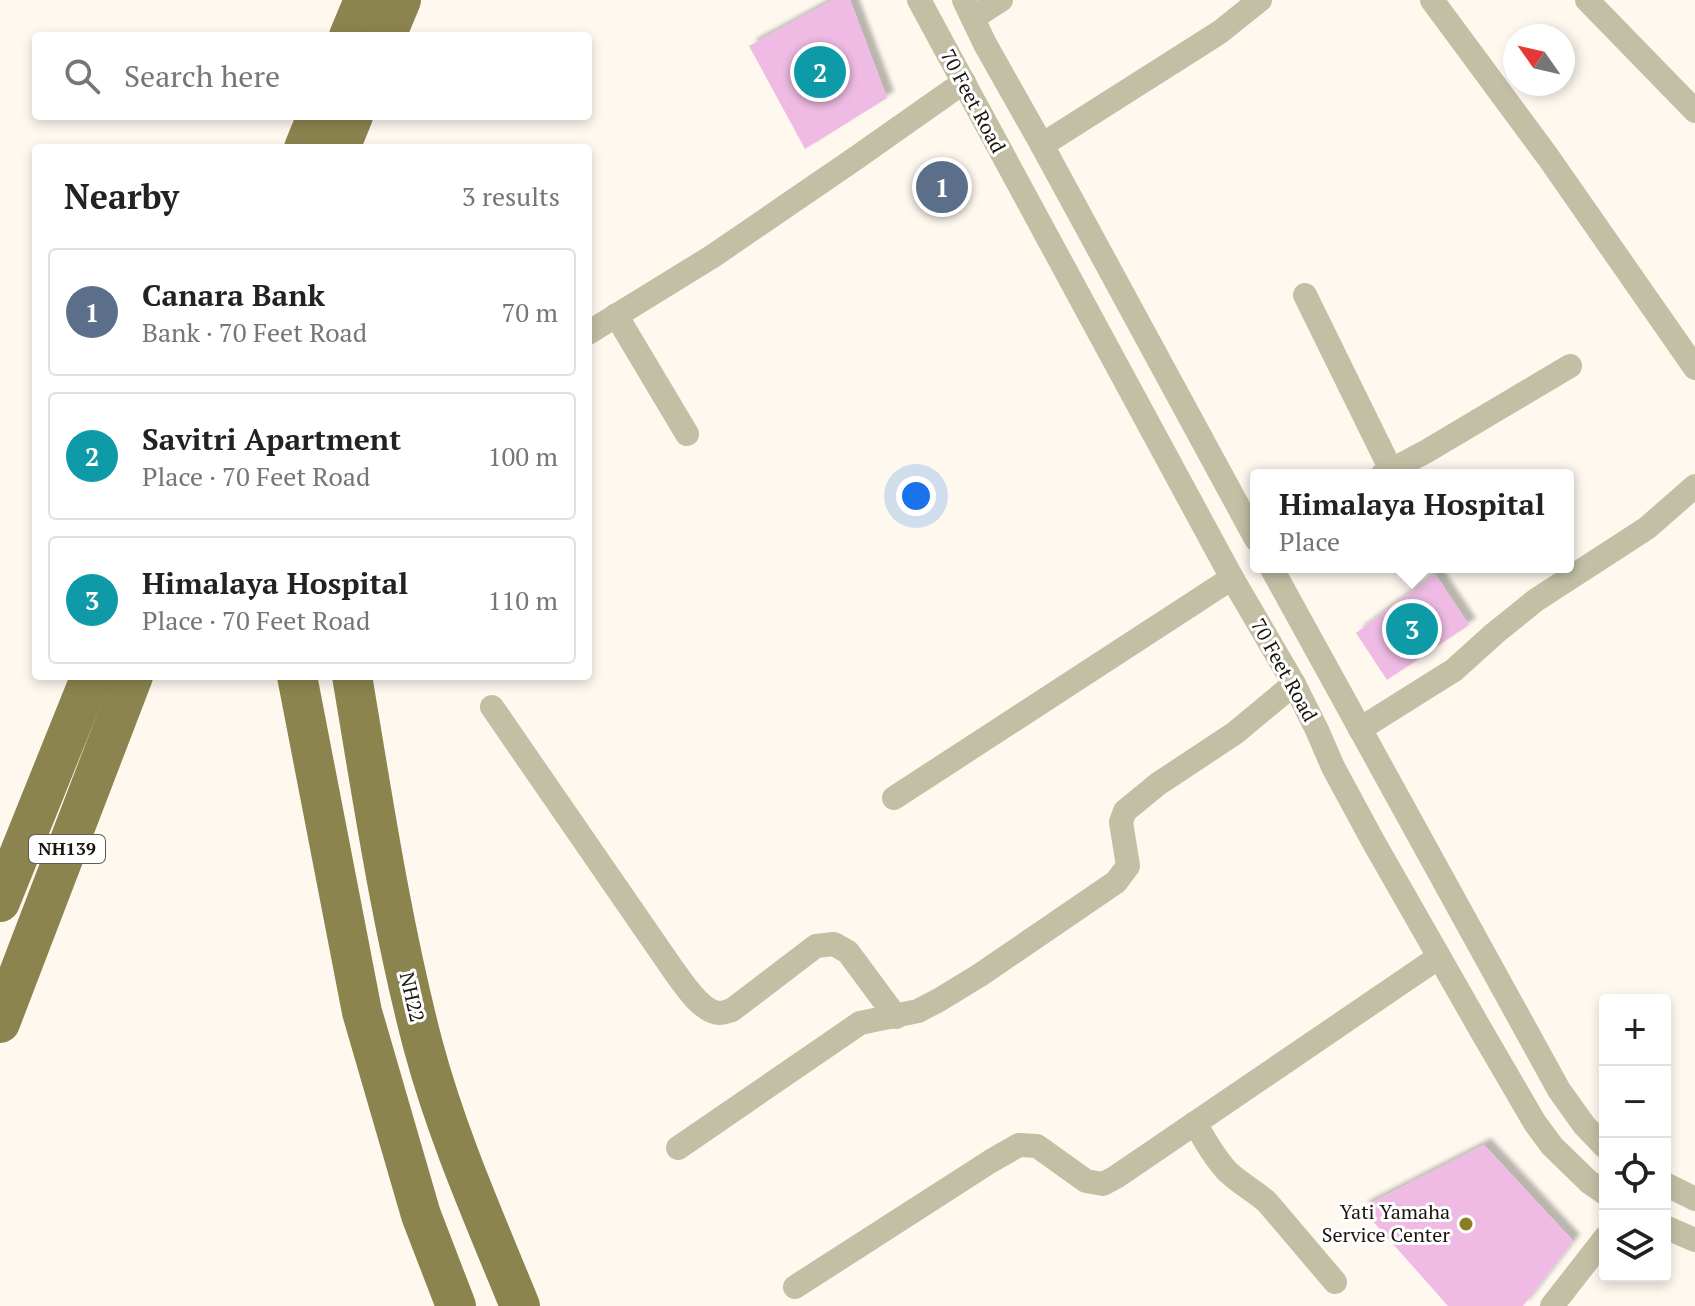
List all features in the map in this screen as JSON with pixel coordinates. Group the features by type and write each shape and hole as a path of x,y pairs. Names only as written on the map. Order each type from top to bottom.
{"highway":[{"path":"351,32 364,0"},
{"path":"388,32 401,0"},
{"path":"306,144 315,120"},
{"path":"342,144 351,120"},
{"name":"NH139","path":"0,902 89,680"},
{"name":"NH139","path":"0,1023 131,680"},
{"path":"298,680 362,1012 421,1215 456,1306"},
{"name":"NH22","path":"353,680 388,894 424,1046 458,1155 520,1306"}],"street":[{"name":"70 Feet Road","path":"919,0 1232,578 1294,684 1333,767 1439,957 1535,1123 1552,1146 1599,1189"},
{"path":"969,9 1001,0"},
{"path":"1042,145 1220,32 1260,0"},
{"path":"1432,0 1548,157 1695,368"},
{"path":"1587,0 1695,111"},
{"name":"70 Feet Road","path":"969,9 985,44 1250,526"},
{"path":"592,330 713,256 964,82"},
{"path":"1305,295 1385,469"},
{"path":"616,315 687,434"},
{"path":"1394,469 1570,366"},
{"path":"1360,729 1454,670 1536,600 1647,528 1695,486"},
{"path":"1220,554 1250,540"},
{"name":"70 Feet Road","path":"1274,573 1559,1090 1599,1141"},
{"path":"894,798 1232,578"},
{"path":"678,1148 860,1023 918,1011 939,1000 1116,882 1128,866 1121,822 1125,811 1158,784 1235,733 1294,684"},
{"path":"492,707 672,968 705,1007 718,1013 732,1010 816,946 834,944 848,952 896,1017"},
{"path":"1373,841 1411,821"},
{"path":"795,1287 1019,1145 1037,1146 1086,1181 1103,1184 1439,957"},
{"path":"1195,1123 1227,1171 1267,1202 1335,1282"},
{"path":"1671,1187 1695,1199"},
{"path":"1680,1234 1695,1208"},
{"path":"1552,1306 1599,1246"}],"building":[{"path":"833,0 850,0 887,98 805,149 749,46"},
{"path":"1435,574 1469,625 1387,680 1356,633"},
{"name":"Yati Yamaha Service Center","path":"1484,1145 1573,1241 1523,1306 1448,1306 1361,1208"}],"place":[{"name":"Savitri Apartment","path":"820,72"},
{"name":"Canara Bank","path":"942,187"},
{"name":"Himalaya Hospital","path":"1412,629"},
{"name":"Yati Yamaha Service Center","path":"1466,1224"}]}
